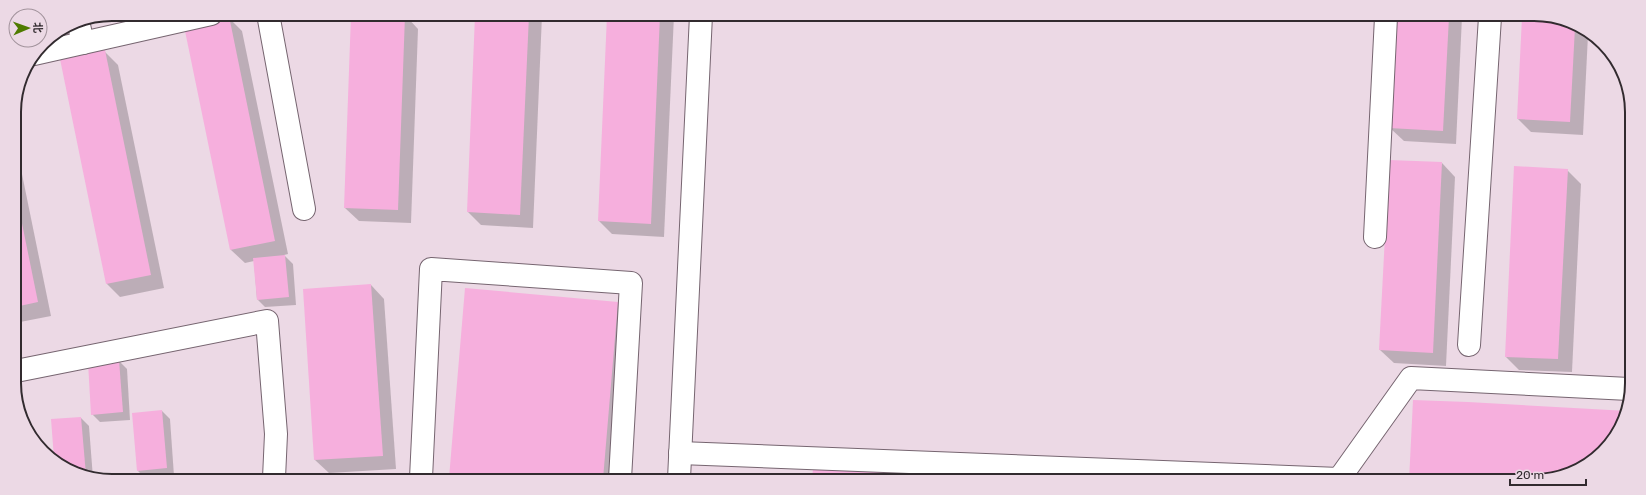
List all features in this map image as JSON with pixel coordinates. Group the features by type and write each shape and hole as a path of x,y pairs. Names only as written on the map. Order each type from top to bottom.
{"street":[{"path":"43,52 180,21"},
{"path":"269,21 304,209"},
{"path":"679,474 701,21"},
{"path":"1375,238 1386,21"},
{"path":"1469,344 1490,21"},
{"path":"79,27 83,43"},
{"path":"421,474 431,269 631,283 620,474"},
{"path":"21,370 267,321 276,434 274,474"},
{"path":"1342,474 1411,378 1625,389"},
{"path":"680,453 1234,474"}],"building":[{"path":"206,21 230,21 275,241 230,250 184,26"},
{"path":"351,21 405,21 398,210 344,208"},
{"path":"475,21 529,21 520,215 467,212"},
{"path":"607,21 660,21 651,224 598,221"},
{"path":"1395,21 1449,21 1443,131 1389,128"},
{"path":"1522,21 1558,24 1575,31 1570,122 1517,119"},
{"path":"105,50 151,275 106,284 60,59"},
{"path":"1389,160 1442,162 1433,353 1379,350"},
{"path":"1514,166 1568,169 1558,359 1505,357"},
{"path":"21,218 38,302 21,306"},
{"path":"285,255 289,297 257,300 253,258"},
{"path":"371,284 383,456 314,460 303,289"},
{"path":"465,288 618,302 603,474 449,474"},
{"path":"119,360 123,412 91,415 88,362"},
{"path":"1413,400 1621,411 1610,434 1603,443 1580,462 1564,469 1540,474 1409,474"},
{"path":"162,410 167,468 137,471 132,413"},
{"path":"81,417 86,470 66,462 54,453 51,419"},
{"path":"813,469 938,474 812,474"}]}
